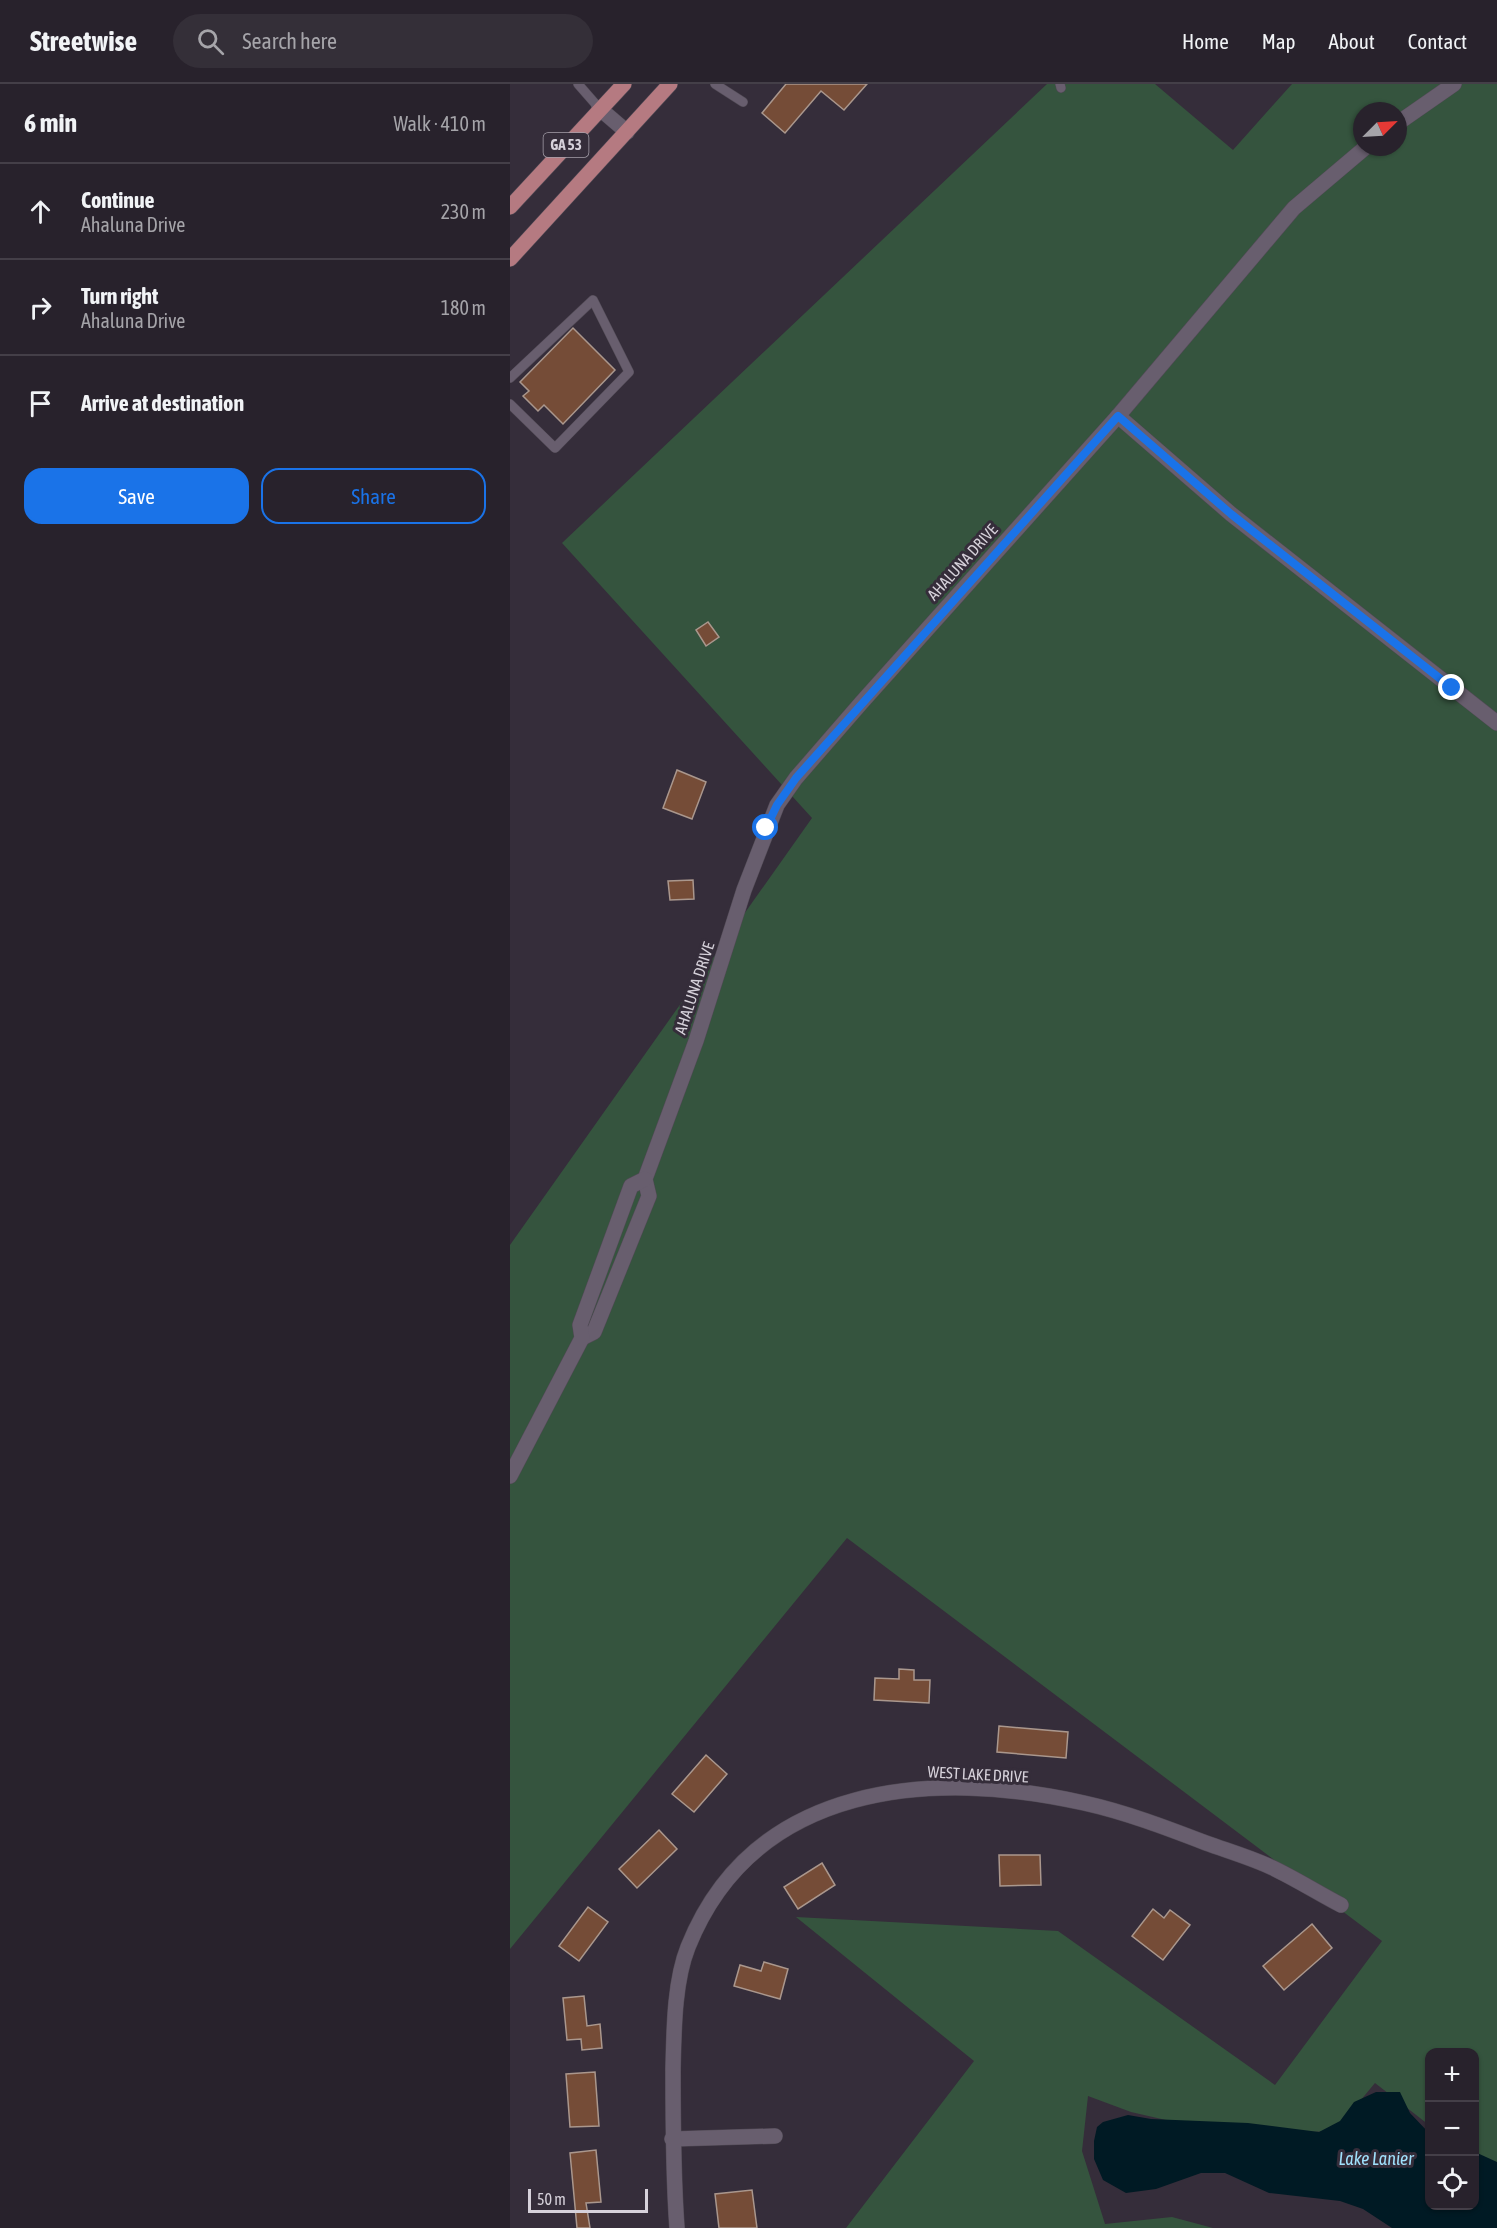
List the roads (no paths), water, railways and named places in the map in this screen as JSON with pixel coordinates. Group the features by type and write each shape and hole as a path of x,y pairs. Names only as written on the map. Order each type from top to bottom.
{"main road":[{"name":"GA 53","path":"510,207 599,108 624,84"},
{"name":"GA 53","path":"510,259 670,84"}],"street":[{"path":"1407,117 1454,84"},
{"path":"599,108 627,132"},
{"name":"AHALUNA DRIVE","path":"510,1476 582,1338 580,1325 632,1186 645,1179 696,1041 744,890 777,805 796,778 1118,416 1294,208 1355,156"},
{"path":"1118,416 1231,514 1497,723"},
{"name":"WEST LAKE DRIVE","path":"677,2228 672,2139 674,2025 687,1948 705,1914 728,1880 748,1859 774,1837 832,1805 864,1796 906,1789 954,1787 1085,1803 1177,1832 1273,1868 1341,1905"},
{"path":"672,2139 775,2136"}],"lane":[{"path":"578,84 599,108"},
{"path":"715,84 743,102"},
{"path":"510,378 593,300 629,372 555,448 510,404"}],"water":[{"name":"Lake Lanier","path":"1376,2092 1400,2092 1410,2113 1425,2129 1425,2210 1479,2210 1479,2154 1497,2162 1497,2228 1392,2228 1363,2209 1340,2201 1269,2193 1225,2173 1201,2173 1156,2189 1126,2193 1103,2180 1094,2159 1097,2127 1103,2122 1128,2115 1151,2119 1248,2123 1319,2132 1340,2121 1354,2102"}]}
